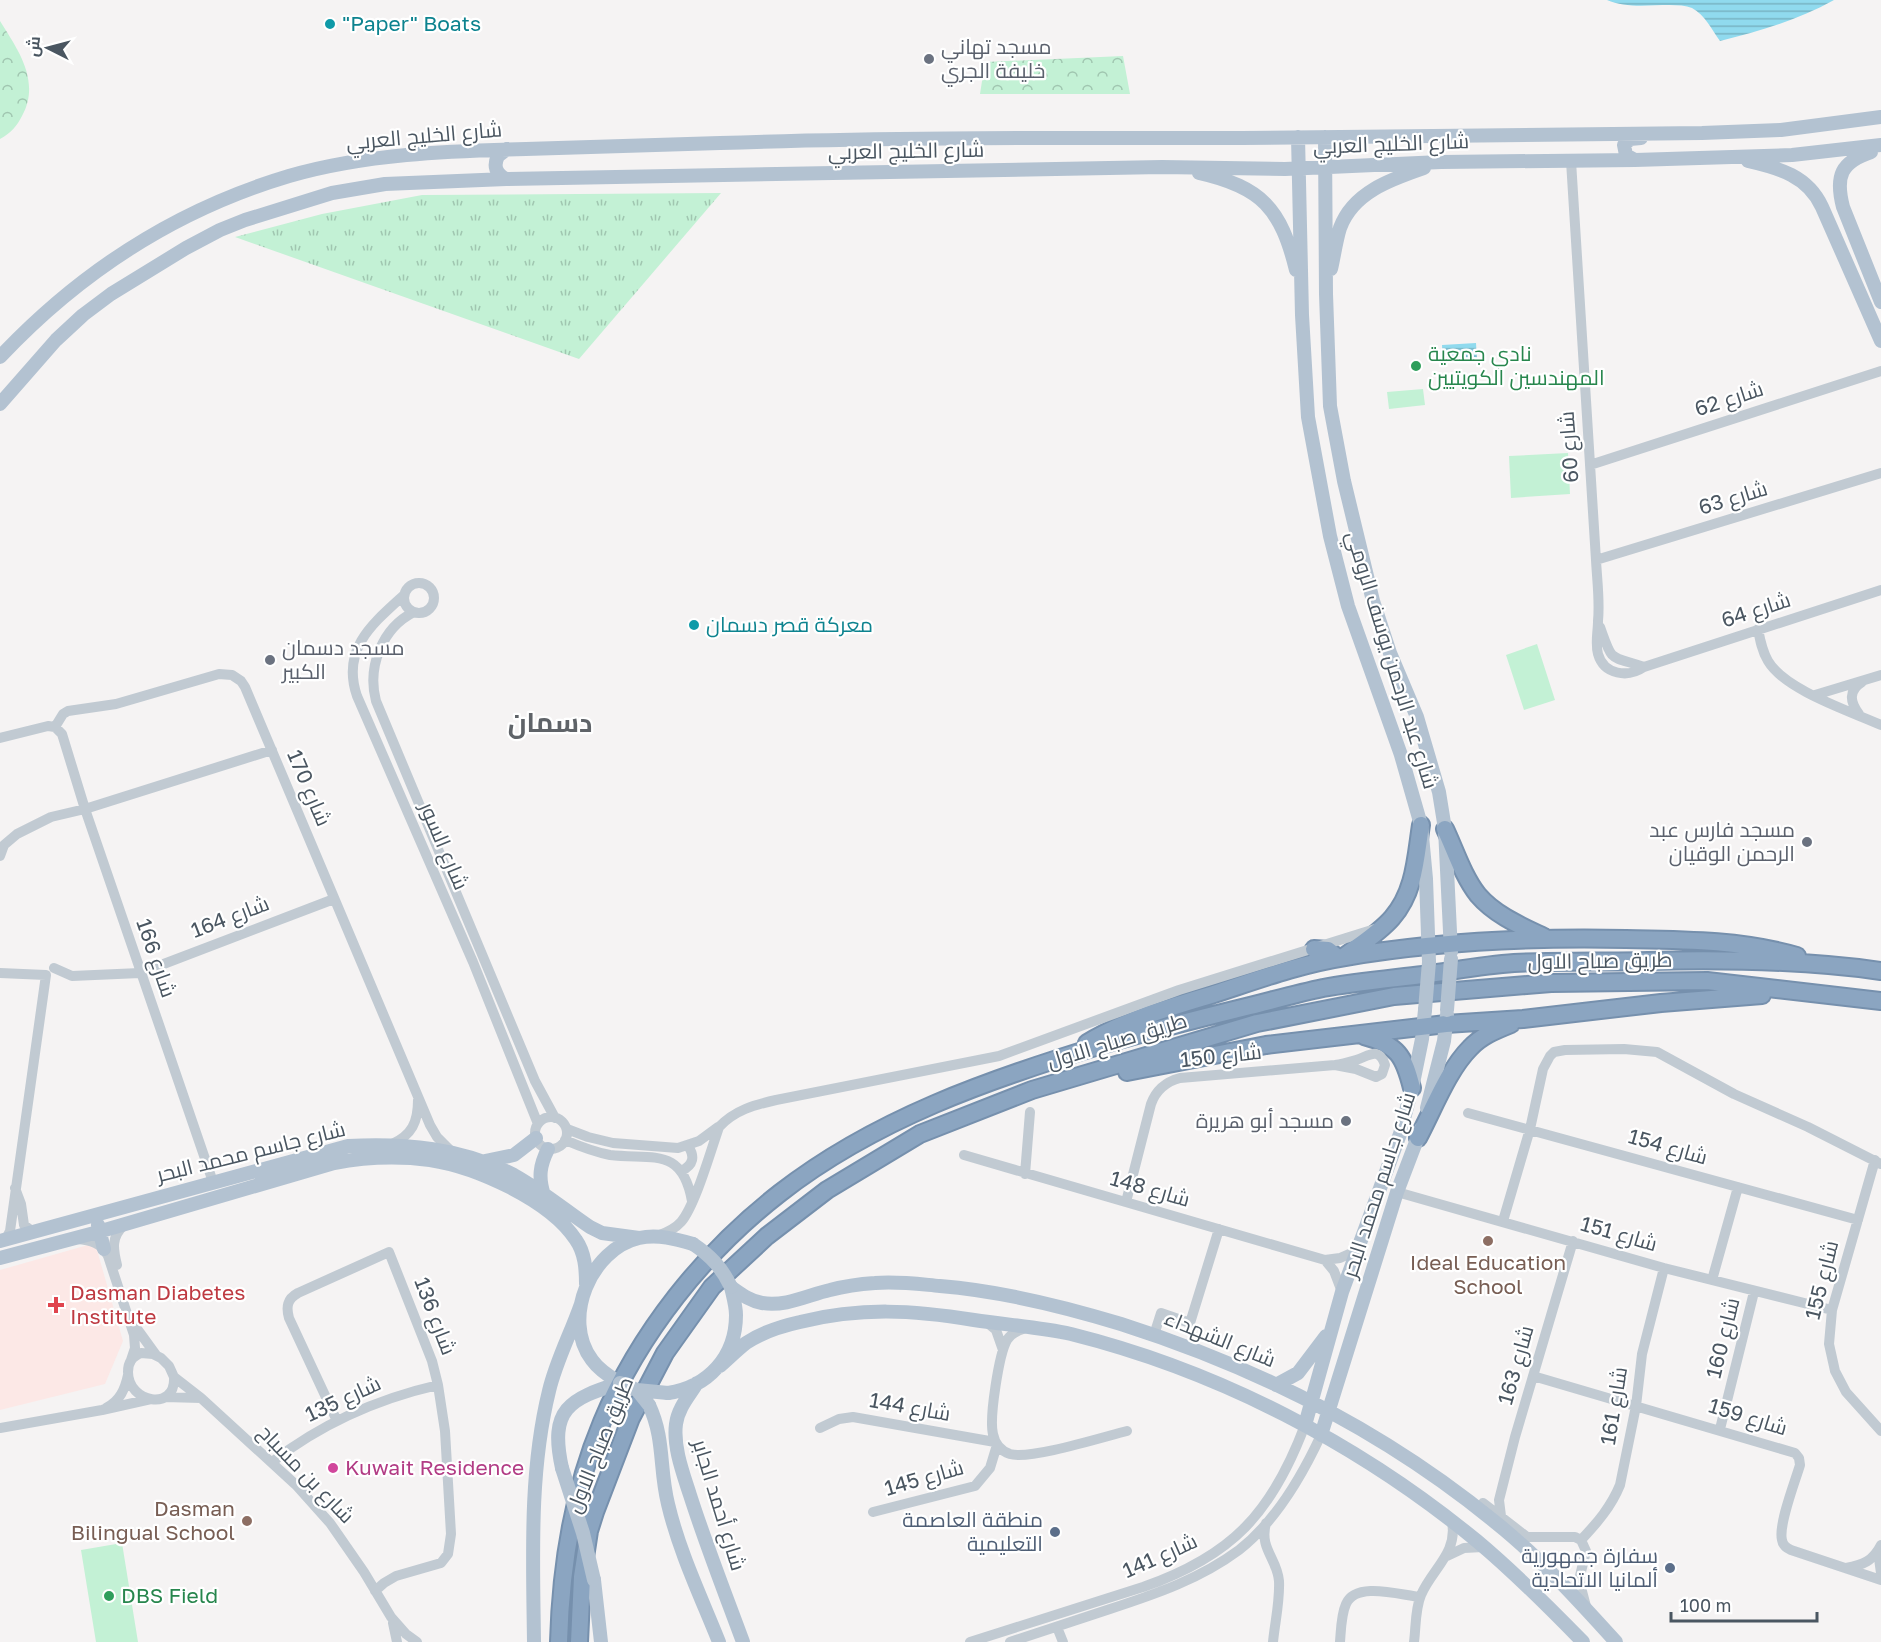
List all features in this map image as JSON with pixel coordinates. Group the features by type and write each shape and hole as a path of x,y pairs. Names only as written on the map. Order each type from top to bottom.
{"highway":[{"path":"1341,958 1394,917 1413,879 1421,825"},
{"path":"1445,829 1478,895 1507,918 1545,938"},
{"path":"1063,1057 1102,1034 1140,1017 1302,966 1341,958 1429,954 1545,938 1692,940 1738,944 1780,951 1824,963"},
{"path":"1314,949 1328,950 1341,958"},
{"name":"طريق صباح الاول","path":"559,1642 561,1597 572,1523 584,1474 602,1423 644,1343 677,1295 717,1249 776,1196 821,1163 887,1125 940,1101 1063,1057 1150,1031 1324,988 1511,963 1714,960 1824,963 1881,971"},
{"name":"طريق صباح الاول","path":"579,1642 582,1577 589,1531 605,1481 631,1418 665,1353 712,1287 767,1236 827,1190 920,1134 1032,1090 1257,1023 1394,996 1551,983 1707,981 1881,1001"},
{"path":"1032,1090 1266,1045 1358,1034 1424,1018 1523,1019 1661,1003 1799,992"},
{"path":"1418,1138 1452,1073 1470,1048 1492,1031 1523,1019"},
{"path":"1358,1034 1382,1041 1392,1047 1407,1067 1412,1088"}],"main road":[{"name":"شارع الخليج العربي","path":"0,357 85,279 157,231 210,204 288,177 336,165 424,154 507,149 774,141 1702,133 1781,130 1881,117"},
{"path":"1635,160 1628,157 1624,150 1625,143 1629,139 1690,138 1702,133"},
{"name":"شارع عبد الرحمن يوسف الرومي","path":"1298,137 1302,315 1308,417 1330,536 1348,606 1394,734 1421,825 1429,954"},
{"name":"شارع عبد الرحمن يوسف الرومي","path":"1325,137 1326,315 1330,406 1344,481 1373,601 1390,653 1417,717 1439,792 1445,829 1451,951"},
{"name":"شارع الخليج العربي","path":"0,404 56,340 97,304 162,262 220,230 306,201 359,188 413,182 507,178 1162,167 1325,168 1441,162 1635,160 1792,155 1881,147"},
{"path":"1881,147 1850,162 1843,169 1840,177 1843,207 1881,302"},
{"path":"507,149 498,156 495,166 498,172 507,178"},
{"path":"1733,157 1777,169 1795,176 1807,185 1822,207 1881,341"},
{"path":"1326,294 1340,227 1350,210 1365,195 1385,182 1441,162"},
{"path":"1162,167 1224,179 1266,202 1280,222 1288,241 1302,299"},
{"path":"1847,265 1850,258 1860,254"},
{"path":"1302,315 1306,305 1316,302 1322,305 1326,315"},
{"name":"شارع جاسم محمد البحر","path":"1321,1435 1397,1192 1418,1138 1432,1088 1447,1017 1451,951"},
{"name":"شارع جاسم محمد البحر","path":"1305,1425 1342,1292 1400,1134 1412,1088 1424,1018 1429,954"},
{"path":"484,1161 514,1155 536,1138"},
{"name":"شارع جاسم محمد البحر","path":"3,1240 348,1146 392,1144 452,1152 484,1161 514,1176 602,1233 639,1238"},
{"path":"544,1195 540,1184 540,1167 548,1149"},
{"name":"شارع جاسم محمد البحر","path":"0,1258 98,1232 334,1162 374,1157 419,1159 467,1169 523,1195 547,1211 576,1239 585,1261 586,1284"},
{"path":"104,1249 98,1232 100,1218 106,1211"},
{"path":"657,1236 670,1237 693,1244 716,1263 731,1287 736,1315 731,1343 720,1366 697,1383 681,1391 637,1390 620,1383 598,1368 591,1359 584,1346 581,1330 581,1304 586,1284 596,1267 610,1253 639,1238 657,1236"},
{"name":"شارع الشهداء","path":"731,1287 748,1299 775,1304 831,1289 875,1283 900,1282 943,1286 1039,1301 1209,1354 1328,1412 1426,1472 1468,1501 1524,1548 1616,1642"},
{"name":"طريق صباح الاول","path":"533,1641 536,1479 540,1435 550,1388 581,1304"},
{"name":"شارع الشهداء","path":"720,1366 746,1343 771,1330 825,1316 855,1312 897,1310 1040,1328 1118,1347 1250,1397 1305,1425 1409,1490 1483,1547 1583,1642"},
{"path":"1276,1385 1298,1372 1332,1327"},
{"name":"طريق صباح الاول","path":"601,1642 594,1580 583,1533 562,1468 557,1440 562,1417 569,1407 588,1393 620,1383"},
{"name":"شارع أحمد الجابر","path":"697,1383 682,1405 676,1420 676,1445 684,1479 743,1642"},
{"name":"شارع أحمد الجابر","path":"637,1390 649,1405 659,1429 665,1490 674,1524 718,1641"},
{"path":"1409,1490 1407,1480 1412,1472 1416,1470 1426,1472"}],"street":[{"name":"شارع 60","path":"1571,160 1599,622"},
{"name":"شارع 62","path":"1590,465 1881,371"},
{"name":"شارع 63","path":"1596,560 1881,473"},
{"path":"415,583 424,584 432,589 434,600 430,609 423,613 414,612 406,606 404,595 407,589 415,583"},
{"name":"شارع 64","path":"1599,622 1597,649 1600,659 1607,668 1624,674 1881,591"},
{"name":"شارع السور","path":"404,595 376,622 356,650 352,664 352,678 357,696 473,962 538,1124"},
{"name":"شارع السور","path":"414,612 397,623 379,651 374,671 374,693 535,1081 555,1118"},
{"path":"1758,629 1764,655 1775,670 1792,684 1881,725"},
{"name":"شارع 170","path":"55,727 63,714 68,711 116,704 215,675 228,674 238,679 245,687 433,1131 452,1152"},
{"path":"1815,695 1881,675"},
{"path":"1860,716 1852,702 1852,694 1855,687 1865,681"},
{"path":"0,738 38,727 55,727"},
{"name":"شارع 166","path":"55,727 62,734 140,973 213,1182"},
{"path":"0,856 4,845 17,834 51,817 85,809 272,750"},
{"name":"شارع 164","path":"50,971 72,976 140,973 334,898"},
{"path":"566,1135 613,1143 678,1148 688,1146 699,1141 726,1119 745,1108 999,1056 1179,990 1384,926"},
{"path":"0,973 50,971 10,1231 3,1240"},
{"path":"1503,1221 1530,1129 1546,1060 1554,1052 1565,1050 1644,1050 1669,1057 1734,1094 1808,1126 1878,1162"},
{"name":"شارع 150","path":"1125,1202 1151,1104 1156,1093 1164,1085 1180,1078 1335,1065"},
{"path":"392,1144 403,1139 412,1129 417,1117 418,1097"},
{"path":"1025,1174 1030,1112"},
{"name":"شارع 154","path":"1468,1113 1858,1220"},
{"path":"566,1135 559,1147 548,1149 541,1146 536,1138 536,1128 546,1118 555,1118 561,1121 566,1135 602,1153 662,1158 670,1161 681,1171 690,1190 692,1202"},
{"path":"657,1236 676,1227 683,1220 692,1202 719,1127"},
{"path":"681,1171 692,1161 693,1154 688,1146"},
{"name":"شارع 148","path":"964,1155 1325,1260"},
{"name":"شارع 155","path":"1878,1162 1858,1220 1832,1310 1829,1344 1835,1371 1855,1404 1881,1431"},
{"path":"1712,1280 1738,1187"},
{"path":"15,1188 21,1204 24,1226 33,1232"},
{"name":"شارع 151","path":"1397,1192 1664,1268 1832,1310"},
{"path":"126,1223 116,1234 113,1242 114,1252 133,1322 156,1355 166,1363 174,1377 172,1390 165,1397"},
{"path":"1154,1335 1161,1313 1190,1323 1219,1229"},
{"path":"74,1238 91,1241 104,1249 133,1330 135,1348 124,1388 113,1404 102,1410"},
{"name":"شارع 163","path":"1501,1516 1499,1500 1573,1241"},
{"path":"1325,1260 1340,1258 1356,1251"},
{"name":"شارع 136","path":"337,1421 289,1318 288,1303 292,1296 389,1252 432,1361 438,1385 445,1431 451,1534 445,1559 436,1565 396,1576 375,1591"},
{"path":"1325,1260 1334,1271 1342,1292"},
{"name":"شارع 161","path":"1581,1540 1601,1520 1620,1485 1636,1406 1642,1354 1664,1268"},
{"name":"شارع 160","path":"1720,1429 1755,1292"},
{"path":"985,1321 996,1330 1003,1351"},
{"path":"996,1443 991,1426 992,1413 1007,1340 1014,1333 1027,1328 1040,1328"},
{"path":"131,1360 141,1353 156,1355"},
{"path":"128,1374 134,1391 151,1399"},
{"name":"شارع 159","path":"1533,1376 1788,1449 1797,1454 1800,1465 1783,1521 1781,1538 1783,1544 1791,1550 1881,1580"},
{"name":"شارع بن مسباح","path":"174,1377 201,1398 272,1462 330,1523 391,1617 406,1634 417,1642"},
{"name":"شارع 135","path":"272,1462 301,1441 337,1421 389,1398 438,1385"},
{"path":"0,1428 151,1399 201,1398"},
{"name":"شارع 144","path":"820,1428 839,1419 853,1417 996,1443 1009,1454 1026,1455 1127,1431"},
{"name":"شارع 141","path":"970,1642 1143,1587 1201,1563 1244,1529 1272,1496 1288,1468 1305,1425"},
{"name":"شارع 141","path":"1010,1642 1166,1590 1199,1576 1240,1549 1268,1520 1295,1482 1321,1435"},
{"name":"شارع 145","path":"873,1512 975,1486 990,1467 996,1443"},
{"path":"1468,1501 1483,1503 1499,1500"},
{"path":"1483,1503 1527,1537 1581,1540 1586,1551 1580,1580 1587,1611"},
{"path":"1268,1520 1264,1536 1279,1582 1273,1642"},
{"path":"1414,1642 1420,1597 1428,1581 1447,1557 1453,1540 1452,1522"},
{"path":"1240,1549 1256,1546 1267,1550"},
{"path":"1447,1557 1464,1548 1483,1547"},
{"path":"1844,1568 1866,1564 1879,1548"},
{"path":"1879,1548 1881,1573"},
{"path":"1340,1642 1344,1609 1354,1593 1370,1591 1420,1597"},
{"name":"شارع بن مسباح","path":"391,1617 397,1642"},
{"path":"1057,1627 1063,1642"}],"shaded area":[{"name":"Dasman Diabetes Institute","path":"95,1243 123,1341 105,1384 0,1410 0,1270"}],"green space":[{"path":"0,21 25,66 29,90 27,103 20,120 10,132 0,139"},
{"path":"1123,56 1130,94 980,94 985,62"},
{"path":"721,193 579,359 235,237 322,214 422,195"},
{"path":"1423,389 1425,405 1389,409 1387,392"},
{"path":"1568,453 1570,494 1511,498 1509,456"},
{"path":"1537,644 1555,700 1524,710 1506,655"},
{"name":"DBS Field","path":"122,1543 138,1642 96,1642 81,1550"}],"water":[{"path":"1607,0 1834,0 1778,24 1720,41 1704,19 1692,8 1674,5 1628,5"},
{"path":"1476,343 1477,359 1443,362 1442,345"}],"place":[{"name":"\"Paper\" Boats","path":"330,24"},
{"name":"مسجد تهاني خليفة الجري","path":"929,59"},
{"name":"نادي جمعية المهندسين الكويتيين","path":"1416,366"},
{"name":"معركة قصر دسمان","path":"694,625"},
{"name":"مسجد دسمان الكبير","path":"270,660"},
{"name":"مسجد فارس عبد الرحمن الوقيان","path":"1807,842"},
{"name":"مسجد أبو هريرة","path":"1346,1121"},
{"name":"Ideal Education School","path":"1488,1241"},
{"name":"Dasman Diabetes Institute","path":"56,1305"},
{"name":"Kuwait Residence","path":"333,1468"},
{"name":"Dasman Bilingual School","path":"247,1521"},
{"name":"منطقة العاصمة التعليمية","path":"1055,1532"},
{"name":"سفارة جمهورية ألمانيا الاتحادية","path":"1670,1568"},
{"name":"DBS Field","path":"109,1596"}],"district":[{"name":"دسمان","path":"550,723"}]}
